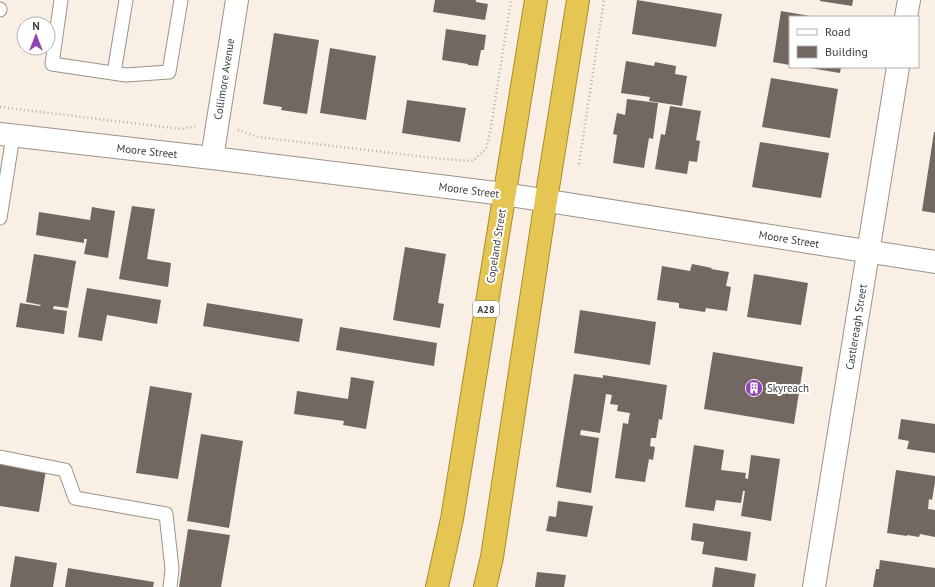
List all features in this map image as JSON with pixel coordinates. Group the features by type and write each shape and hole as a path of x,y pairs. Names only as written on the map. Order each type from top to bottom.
{"highway":[{"name":"Copeland Street","path":"437,587 452,519 536,0"},
{"path":"485,587 492,558 578,0"}],"street":[{"name":"Collimore Avenue","path":"212,158 237,0"},
{"path":"906,16 909,0"},
{"name":"Castlereagh Street","path":"814,587 898,68"},
{"name":"Moore Street","path":"7,135 212,158 504,194 935,262"}],"lane":[{"path":"61,0 52,64 126,75 169,72 181,0"},
{"path":"114,73 126,0"},
{"path":"0,218 7,135"},
{"path":"0,457 65,470 75,498 166,514 172,569 170,587"}],"path":[{"path":"473,161 486,149 490,133 511,0"},
{"path":"579,164 604,0"}],"building":[{"path":"435,0 476,0 476,2 488,4 485,20 433,12"},
{"path":"637,0 722,14 716,47 632,34"},
{"path":"820,0 853,0 852,6"},
{"path":"781,11 810,16 789,16 789,65 773,62"},
{"path":"446,29 486,35 484,50 481,50 478,66 442,60"},
{"path":"274,33 319,40 307,114 281,110 282,107 263,104"},
{"path":"330,48 376,56 366,120 320,113"},
{"path":"626,61 654,66 655,62 676,66 675,74 687,76 682,106 649,101 650,97 621,93"},
{"path":"810,68 841,68 840,73"},
{"path":"771,78 838,89 830,138 762,127"},
{"path":"627,99 658,103 653,139 649,138 644,168 613,163 617,135 613,134 617,113 625,115"},
{"path":"407,100 466,108 460,142 402,133"},
{"path":"670,106 701,111 696,140 700,141 697,162 689,161 687,174 655,169 661,134 665,135"},
{"path":"935,132 935,213 922,211"},
{"path":"760,142 829,153 821,198 752,187"},
{"path":"132,206 155,209 147,259 171,263 168,287 119,279"},
{"path":"92,207 115,211 108,258 84,254 87,239 84,239 84,243 36,235 39,212 90,220"},
{"path":"405,247 446,254 438,303 444,304 440,328 393,320"},
{"path":"34,254 76,261 68,308 54,306 53,309 67,311 64,334 16,327 20,303 41,305 26,302"},
{"path":"692,264 729,272 726,286 731,287 727,311 706,308 705,312 679,308 679,303 657,300 662,266 690,271"},
{"path":"754,274 808,283 801,325 747,317"},
{"path":"87,288 161,300 157,324 107,315 102,341 78,337"},
{"path":"207,303 303,319 299,342 203,326"},
{"path":"580,310 656,322 650,365 574,353"},
{"path":"340,327 437,343 434,366 336,350"},
{"name":"Skyreach","path":"713,352 803,367 794,424 704,409"},
{"path":"574,374 603,378 603,375 667,385 662,420 659,419 656,438 651,438 650,446 655,447 653,460 649,459 645,482 615,478 623,423 628,424 630,413 617,411 618,405 610,404 612,395 606,394 600,433 581,430 580,435 599,438 591,493 556,487"},
{"path":"351,377 374,381 366,429 343,425 344,421 294,414 297,391 348,399"},
{"path":"150,386 192,393 178,479 136,473"},
{"path":"901,419 935,424 935,453 907,449 909,441 898,439"},
{"path":"201,434 243,441 229,528 187,521"},
{"path":"694,445 724,450 721,470 746,473 745,478 748,479 751,455 780,459 771,521 741,516 745,491 743,491 741,503 716,500 714,511 685,507"},
{"path":"0,463 46,470 39,512 0,506"},
{"path":"896,470 935,476 932,500 929,499 928,509 935,510 935,537 920,534 919,537 887,533"},
{"path":"558,501 593,506 587,537 546,531 549,516 556,517"},
{"path":"693,523 751,532 747,561 702,554 704,542 691,540"},
{"path":"188,529 230,535 221,587 179,587"},
{"path":"15,556 57,563 53,587 10,587"},
{"path":"880,560 935,568 935,587 873,587 876,569 879,569"},
{"path":"715,567 756,574 754,587 712,587"},
{"path":"68,568 154,582 153,587 65,587"},
{"path":"537,572 566,575 564,587 535,587"}],"place":[{"name":"Skyreach","path":"754,388"}]}
